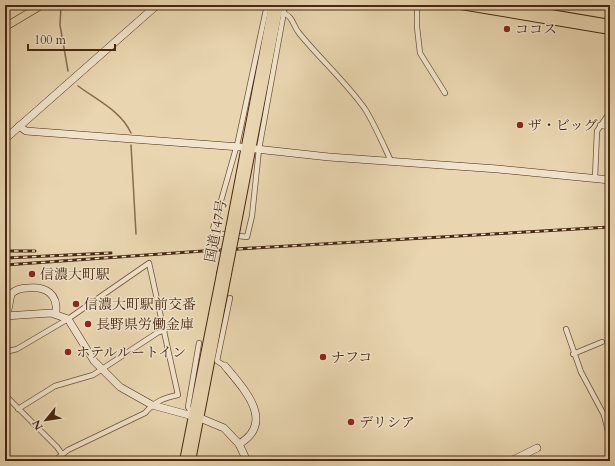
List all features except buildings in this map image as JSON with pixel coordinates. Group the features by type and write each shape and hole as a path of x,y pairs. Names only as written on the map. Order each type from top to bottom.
{"highway":[{"name":"国道147号","path":"233,228 273,5"},
{"name":"国道147号","path":"184,461 196,417 279,5"},
{"path":"461,5 610,30"},
{"path":"498,5 610,24"},
{"name":"国道147号","path":"192,461 196,417"}],"main road":[{"path":"5,27 42,5"}],"street":[{"path":"5,139 157,5"},
{"path":"267,5 238,147 213,230 215,233 247,237 252,216 257,149 285,6 283,5"},
{"path":"417,5 417,27 420,53 445,93"},
{"path":"283,13 291,18 298,32 328,67 352,91 366,111 391,161"},
{"path":"595,178 596,134 600,125 610,112"},
{"path":"600,125 608,129 610,128"},
{"path":"19,126 26,131 238,147"},
{"path":"257,149 610,180"},
{"path":"5,352 17,349 68,319 149,264 165,330 178,395 162,399 152,405 145,413 62,454 54,461"},
{"path":"56,313 57,305 52,293 42,288 30,287 17,289 11,294 6,316 56,313 68,319 89,354 102,370 120,387 152,405 196,417 224,428 239,444 247,461"},
{"path":"230,298 217,361 224,366 250,402 257,419 253,433 249,438 239,444"},
{"path":"566,329 573,354 604,415 610,439"},
{"path":"18,409 49,389 86,378 102,370 157,333 165,330"},
{"path":"573,354 602,342"},
{"path":"196,417 188,407 199,343"},
{"path":"5,396 57,447 62,454"},
{"path":"604,415 610,412"},
{"path":"511,461 537,448"}],"waterway":[{"path":"61,5 60,25 68,71"},
{"path":"78,86 115,112 127,125 131,133"},
{"path":"131,145 136,234"}],"railway":[{"path":"5,265 203,251 610,227"},
{"path":"5,251 35,251"},
{"path":"5,258 111,253"}],"place":[{"name":"ココス","path":"507,29"},
{"name":"ザ・ビッグ","path":"520,125"},
{"name":"信濃大町駅","path":"32,274"},
{"name":"信濃大町駅前交番","path":"76,304"},
{"name":"長野県労働金庫","path":"88,324"},
{"name":"ホテルルートイン","path":"68,352"},
{"name":"ナフコ","path":"323,357"},
{"name":"デリシア","path":"351,422"}]}
